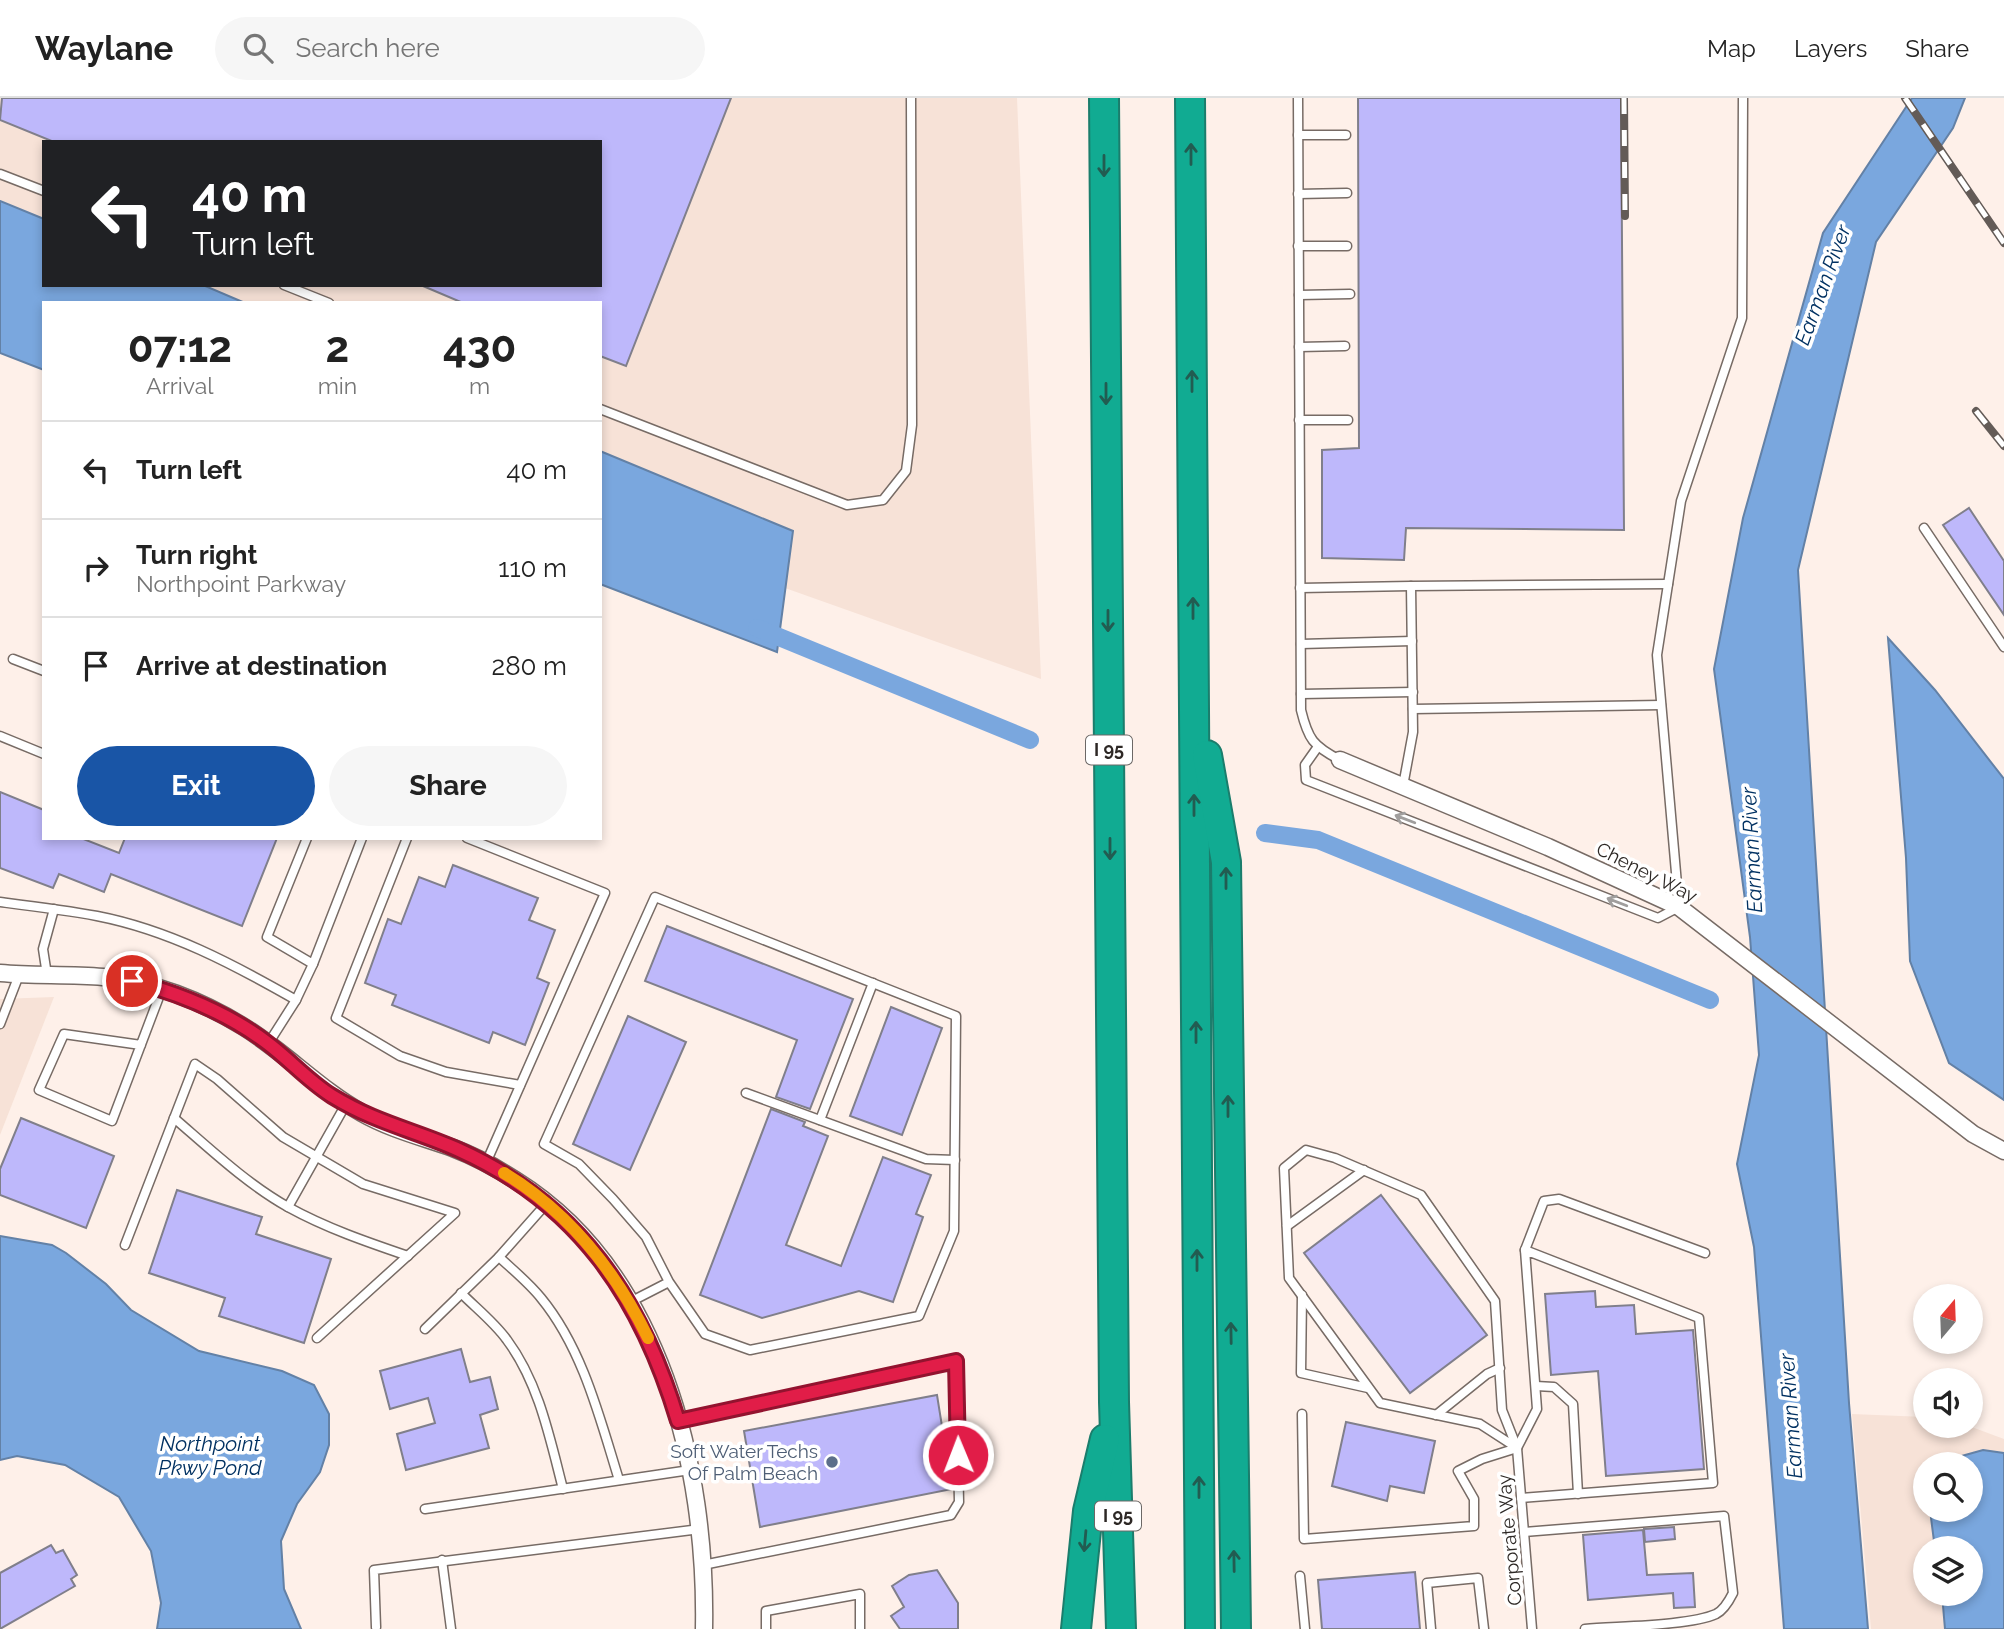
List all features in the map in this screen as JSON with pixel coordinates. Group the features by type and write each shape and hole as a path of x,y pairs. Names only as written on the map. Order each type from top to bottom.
{"highway":[{"name":"I 95","path":"1104,98 1114,1402 1121,1629"},
{"path":"1190,98 1200,1629"},
{"path":"1193,677 1226,862 1236,1629"},
{"path":"1076,1629 1088,1511 1114,1402"}],"street":[{"name":"Cheney Way","path":"1340,760 1549,847 1679,907 1973,1134 2004,1151"},
{"path":"0,973 105,977 162,989 222,1014 268,1044 346,1104 389,1126 456,1149 486,1163 547,1203 582,1237 609,1270 651,1345 678,1421 690,1470 700,1529 704,1629"}],"lane":[{"path":"602,410 847,505 883,500 906,471 912,425 911,98"},
{"path":"1298,98 1301,694 1306,730 1317,748 1340,760"},
{"path":"1317,748 1305,765 1306,780 1658,918 1679,907 1657,655 1681,501 1742,318 1743,98"},
{"path":"1298,135 1346,135"},
{"path":"0,174 42,190"},
{"path":"1298,194 1347,193"},
{"path":"1298,246 1347,246"},
{"path":"289,287 324,301"},
{"path":"1298,295 1350,294"},
{"path":"1299,347 1345,346"},
{"path":"1299,420 1348,420"},
{"path":"1924,528 2004,647"},
{"path":"1300,587 1668,584"},
{"path":"1403,786 1413,732 1411,586"},
{"path":"1301,643 1412,640"},
{"path":"13,659 42,670"},
{"path":"1301,694 1413,692"},
{"path":"1413,709 1661,705"},
{"path":"0,737 42,753"},
{"path":"306,840 267,937 313,964"},
{"path":"268,1044 296,1000 313,964 361,840"},
{"path":"406,840 336,1018 400,1056 446,1072 520,1085"},
{"path":"472,840 605,892 486,1163"},
{"path":"655,897 956,1016 955,1160 954,1231 919,1315 750,1350 705,1334 669,1282 646,1237 579,1164 544,1144 655,897"},
{"path":"0,902 99,916 177,939 235,965 296,1000"},
{"path":"47,975 43,948 54,909"},
{"path":"0,1024 19,975"},
{"path":"820,1120 873,983"},
{"path":"141,1045 64,1034 39,1090 112,1121 141,1045 162,989"},
{"path":"125,1245 195,1064 218,1079 284,1137 363,1184 455,1213 317,1338"},
{"path":"746,1094 926,1158 955,1160"},
{"path":"288,1207 346,1104"},
{"path":"174,1118 229,1166 288,1207 351,1236 408,1256"},
{"path":"1306,1150 1364,1170 1421,1195 1496,1301 1502,1410 1517,1448 1480,1424 1380,1403 1289,1278 1284,1168 1306,1150"},
{"path":"1287,1226 1364,1170"},
{"path":"1302,1414 1304,1539 1474,1526 1474,1499 1458,1471 1482,1459 1517,1448 1537,1409 1525,1250 1544,1201 1559,1199 1705,1253"},
{"path":"425,1329 499,1257 547,1203"},
{"path":"1521,1498 1713,1483 1699,1318 1525,1250"},
{"path":"499,1257 541,1298 565,1333 588,1385 619,1480"},
{"path":"629,1302 669,1282"},
{"path":"461,1293 507,1340 530,1382 547,1428 563,1489"},
{"path":"1302,1295 1301,1373 1368,1388"},
{"path":"678,1421 956,1361 959,1502 951,1516 703,1565"},
{"path":"1436,1415 1487,1374 1500,1368"},
{"path":"1536,1386 1553,1387 1573,1404 1578,1494"},
{"name":"Corporate Way","path":"1517,1448 1532,1629"},
{"path":"425,1509 690,1470"},
{"path":"1524,1532 1724,1516 1733,1593 1728,1603 1717,1613 1694,1619 1585,1629"},
{"path":"376,1627 374,1570 442,1559 700,1529"},
{"path":"442,1559 451,1629"},
{"path":"1300,1576 1305,1629"},
{"path":"1431,1629 1427,1583 1478,1578 1484,1629"},
{"path":"766,1629 766,1611 860,1594 860,1629"}],"shaded area":[{"path":"0,98 1017,98 1041,679 785,588 792,531 602,452 602,301 240,301 208,287 602,287 602,140 42,140 42,218 0,201"},
{"path":"54,997 0,1135 0,999"},
{"path":"1852,1414 1913,1417 1913,1438 1983,1438 1983,1431 2004,1439 2004,1629 1871,1629"}],"water":[{"name":"Earman River","path":"1912,98 1965,98 1953,128 1876,242 1798,570 1849,1403 1868,1629 1784,1629 1754,1247 1737,1164 1759,1055 1750,937 1714,669 1743,518 1823,233"},
{"path":"0,201 42,218 42,287 208,287 240,301 42,301 42,369 0,353"},
{"path":"602,452 793,531 777,652 602,585"},
{"path":"1888,638 1935,690 2004,779 2004,1100 1949,1063 1910,961 1906,858"},
{"name":"Northpoint Pkwy Pond","path":"0,1236 52,1245 66,1253 106,1284 131,1310 199,1351 282,1371 314,1385 329,1414 329,1445 320,1472 297,1504 281,1541 284,1589 301,1629 157,1629 161,1603 151,1551 119,1497 65,1465 17,1456 0,1460"},
{"path":"1983,1450 2004,1453 2004,1629 1945,1629 1943,1606 1983,1606 1983,1536 1933,1536 1932,1522 1983,1522 1983,1452 1976,1452"}],"building":[{"path":"2,98 731,98 626,366 602,357 602,301 458,301 425,287 602,287 602,140 49,140 0,120"},
{"path":"1358,98 1621,98 1624,530 1406,528 1404,560 1322,558 1322,450 1359,448"},
{"path":"1969,508 2004,561 2004,615 1943,525"},
{"path":"0,792 42,809 42,840 86,840 119,853 124,840 276,840 242,926 111,874 104,892 59,874 53,888 0,868"},
{"path":"453,865 538,898 529,920 555,930 537,978 549,983 525,1045 493,1032 489,1043 392,1005 396,995 365,983 388,919 401,924 419,877 445,887"},
{"path":"667,926 853,999 810,1109 776,1097 797,1040 645,981"},
{"path":"891,1007 942,1028 902,1135 850,1116"},
{"path":"628,1016 686,1042 630,1170 573,1144"},
{"path":"771,1109 805,1122 803,1126 828,1136 786,1245 841,1266 883,1157 931,1175 916,1214 923,1217 893,1302 859,1291 762,1318 700,1295"},
{"path":"21,1118 114,1156 86,1228 0,1195 0,1169"},
{"path":"177,1190 262,1217 256,1234 331,1259 304,1343 219,1316 225,1298 149,1273"},
{"path":"1381,1195 1487,1335 1410,1393 1304,1253"},
{"path":"1595,1291 1596,1307 1634,1305 1636,1334 1693,1330 1704,1469 1606,1476 1598,1371 1551,1375 1545,1294"},
{"path":"461,1349 470,1382 490,1377 498,1409 480,1415 489,1448 406,1470 397,1434 435,1423 428,1398 390,1409 380,1371"},
{"path":"937,1395 952,1489 760,1527 744,1431"},
{"path":"1346,1422 1435,1441 1424,1493 1390,1486 1387,1501 1332,1486"},
{"path":"1674,1527 1675,1539 1645,1542 1644,1529"},
{"path":"1643,1530 1647,1575 1693,1573 1695,1607 1674,1608 1673,1593 1588,1600 1583,1535"},
{"path":"51,1545 56,1553 63,1550 77,1575 71,1579 75,1586 0,1629 0,1573"},
{"path":"937,1570 958,1603 958,1629 900,1629 891,1616 904,1607 892,1586 909,1575"},
{"path":"1415,1572 1420,1629 1322,1629 1318,1580"}],"waterway":[{"path":"757,628 1030,740"},
{"path":"1265,833 1318,840 1710,1000"}],"railway":[{"path":"1624,98 1625,216"},
{"path":"1905,98 2004,243"},
{"path":"1976,411 2004,446"}],"slow traffic":[{"path":"504,1173 541,1198 582,1237 609,1270 648,1338"}],"place":[{"name":"Soft Water Techs Of Palm Beach","path":"832,1462"}],"route":[{"path":"132,981 172,992 222,1014 268,1044 331,1095 365,1115 486,1163 541,1198 582,1237 609,1270 629,1302 651,1345 678,1421 956,1361 958,1455"}]}
